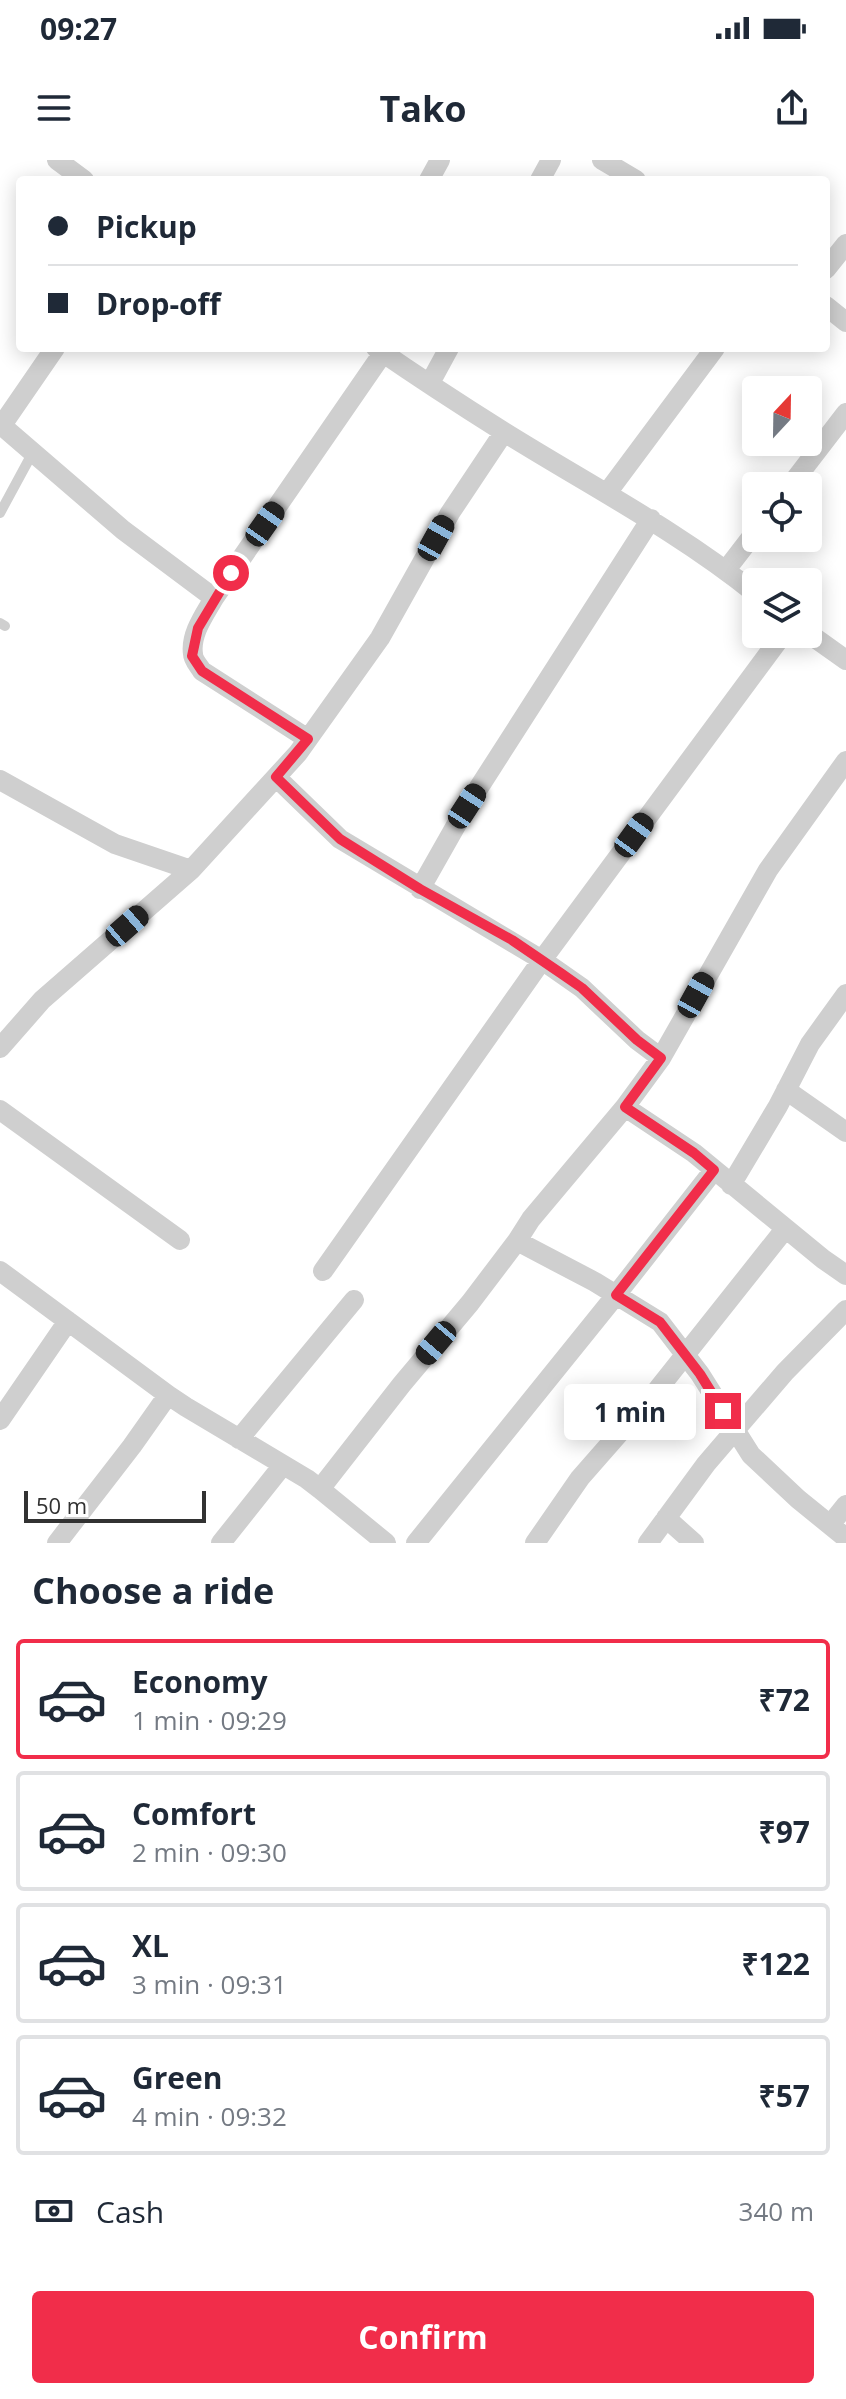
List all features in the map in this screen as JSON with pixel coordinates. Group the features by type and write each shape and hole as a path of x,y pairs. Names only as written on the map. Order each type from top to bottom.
{"street":[{"path":"57,160 79,176"},
{"path":"602,160 629,176"},
{"path":"830,264 846,244"},
{"path":"830,309 846,322"},
{"path":"52,352 1,424 123,530 214,598"},
{"path":"308,739 202,671 192,656 194,639 214,598 379,352"},
{"path":"383,352 504,432 651,519 742,583"},
{"path":"430,383 447,352"},
{"path":"607,493 712,352"},
{"path":"801,472 846,413"},
{"path":"0,1048 42,1000 191,870 308,739 380,638 450,513 504,432"},
{"path":"420,889 467,806 651,519"},
{"path":"726,570 742,549"},
{"path":"822,641 843,652"},
{"path":"323,1271 542,960 773,648"},
{"path":"320,1489 661,1058 768,870 846,761"},
{"path":"276,777 340,839 542,960 582,988 637,1040 661,1058"},
{"path":"0,780 115,844 191,870"},
{"path":"731,1185 810,1044 846,994"},
{"path":"786,1090 846,1132"},
{"path":"625,1107 694,1153 846,1275"},
{"path":"0,1110 180,1240"},
{"path":"416,1543 714,1170"},
{"path":"535,1543 580,1478 658,1389 785,1229"},
{"path":"517,1241 660,1322 685,1354 751,1455 838,1532 846,1505"},
{"path":"0,1271 168,1395 307,1479 384,1543"},
{"path":"239,1439 354,1300"},
{"path":"648,1543 706,1464 785,1372 846,1310"},
{"path":"0,1420 68,1321"},
{"path":"57,1543 168,1395"},
{"path":"221,1543 283,1465"},
{"path":"666,1518 694,1543"}],"lane":[{"path":"0,513 33,452"}],"route":[{"path":"231,573 198,628 192,656 202,671 308,739 276,777 340,839 420,889 512,940 562,974 661,1058 625,1107 714,1170 616,1295 660,1322 700,1374 723,1411"}]}
